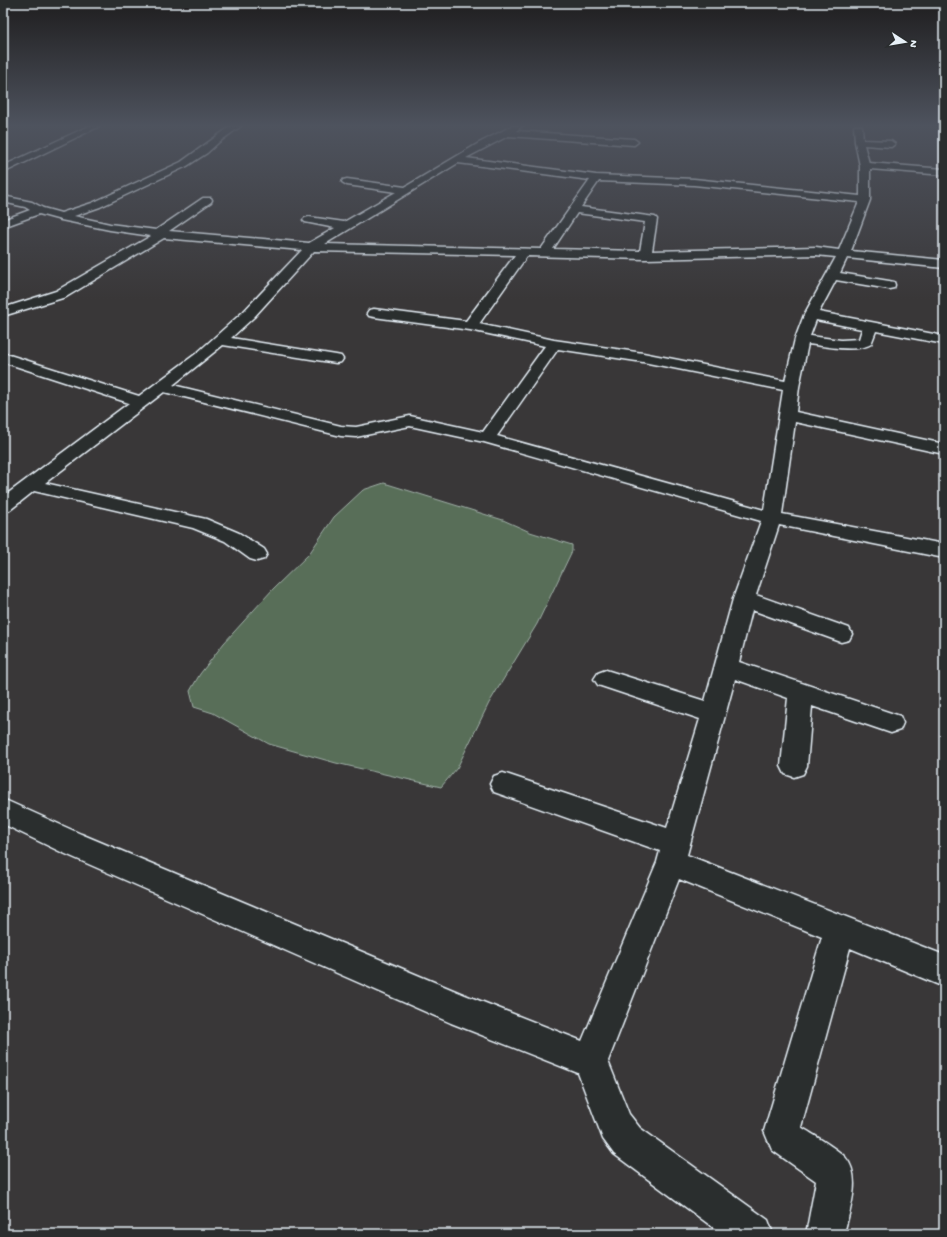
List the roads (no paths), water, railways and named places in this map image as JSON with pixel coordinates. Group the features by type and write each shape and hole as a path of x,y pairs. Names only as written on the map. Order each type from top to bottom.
{"street":[{"path":"61,217 96,205 142,184"},
{"path":"360,184 405,190"},
{"path":"3,506 161,387 219,340 263,300 311,247 416,184"},
{"path":"544,253 592,184"},
{"path":"710,184 865,200"},
{"path":"754,1234 627,1141 616,1126 591,1061 674,853 714,714 744,599 772,518 791,387 802,339 811,315 844,253 865,200 865,184"},
{"path":"3,199 28,204 39,210 61,217 110,227 160,234 311,247 523,253 844,253 944,264"},
{"path":"3,312 61,294 160,234 207,200"},
{"path":"575,209 651,219 645,254"},
{"path":"3,224 39,210"},
{"path":"309,220 346,226"},
{"path":"470,326 523,253"},
{"path":"832,275 889,285"},
{"path":"374,313 470,326 554,344 600,349 791,387"},
{"path":"811,315 944,340"},
{"path":"802,339 841,344 863,343 866,341 870,326"},
{"path":"219,340 336,359"},
{"path":"487,438 554,344"},
{"path":"3,357 141,402"},
{"path":"161,387 341,432 356,432 410,421 487,438 772,518 944,551"},
{"path":"787,415 944,449"},
{"path":"31,485 199,523 232,537 257,554"},
{"path":"744,599 841,634"},
{"path":"726,668 891,723"},
{"path":"606,679 714,714"},
{"path":"794,766 801,692"},
{"path":"503,784 674,853 840,929 944,971"},
{"path":"3,811 71,843 456,1008 591,1061"},
{"path":"825,1234 836,1175 831,1169 785,1138 782,1131 840,929"}]}
